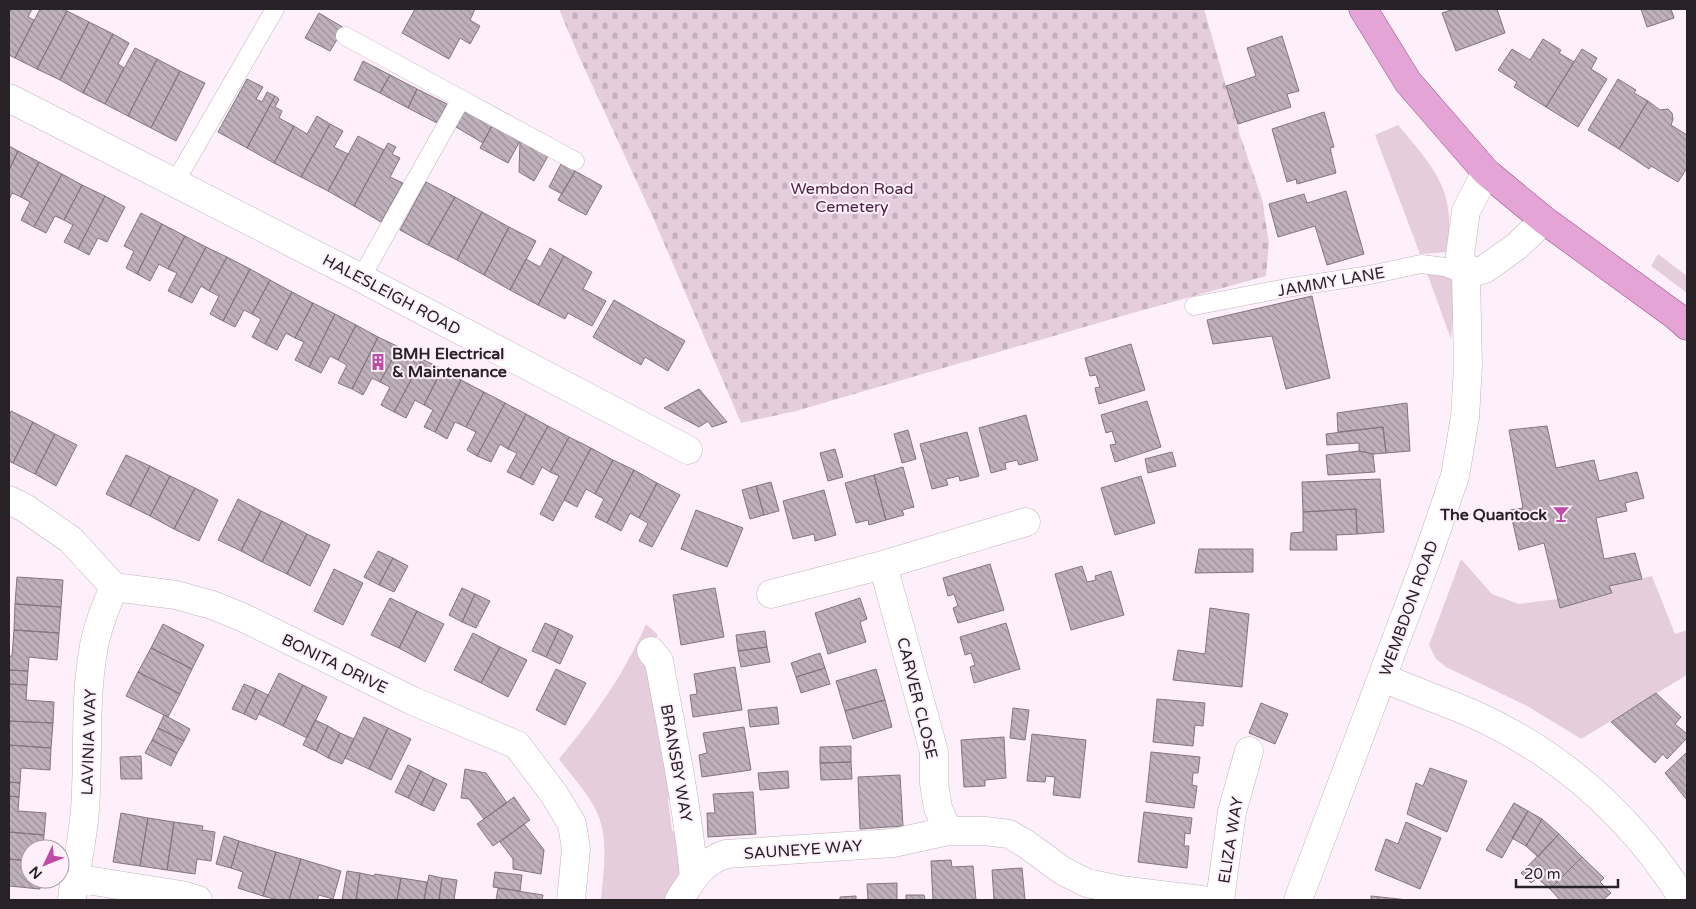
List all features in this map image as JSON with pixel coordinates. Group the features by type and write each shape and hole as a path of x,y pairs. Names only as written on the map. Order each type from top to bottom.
{"main road":[{"path":"1363,9 1408,82 1486,172 1544,220 1687,326"}],"street":[{"name":"HALESLEIGH ROAD","path":"9,98 361,278 688,450"},
{"name":"WEMBDON ROAD","path":"1298,900 1383,678 1455,476 1465,417 1468,366 1466,275 1460,255 1466,211 1486,172"},
{"path":"1466,275 1485,269 1517,246 1544,220"},
{"path":"9,500 25,508 71,540 114,587"},
{"path":"772,594 883,565 1026,522"},
{"name":"CARVER CLOSE","path":"883,565 934,752 934,783 938,808 948,831"},
{"name":"LAVINIA WAY","path":"73,889 85,811 88,759 87,704 93,652 102,614 114,587"},
{"name":"BONITA DRIVE","path":"114,587 176,594 212,605 242,617 413,701 516,745 554,794 572,824 576,849 571,900"},
{"name":"BRANSBY WAY","path":"652,651 659,661 682,784 694,878"},
{"path":"1383,678 1472,714 1512,734 1572,772 1608,803 1646,846 1684,900"},
{"name":"ELIZA WAY","path":"1220,900 1232,812 1249,751"},
{"path":"948,831 1008,834 1063,870 1087,883 1120,890 1202,900"},
{"name":"SAUNEYE WAY","path":"679,900 702,866 714,858 726,854 893,843 948,831"},
{"path":"73,889 181,895 198,900"}],"lane":[{"path":"175,182 275,9"},
{"path":"345,36 575,161"},
{"path":"361,278 461,99"},
{"name":"JAMMY LANE","path":"1194,306 1286,288 1370,275 1421,264 1445,267 1466,275"}],"green space":[{"name":"Wembdon Road Cemetery","path":"559,9 1204,9 1239,132 1262,199 1269,243 1266,276 796,411 741,423 652,215"},
{"path":"1398,125 1432,168 1446,197 1449,213 1447,252 1420,254 1375,135"},
{"path":"1658,254 1687,276 1687,293 1651,266"},
{"path":"1427,273 1457,277 1451,339"},
{"path":"1461,559 1492,594 1519,604 1558,599 1561,608 1612,594 1609,586 1652,576 1675,634 1687,630 1687,675 1581,739 1529,707 1446,667 1436,659 1429,645"},
{"path":"646,624 658,635 647,651 671,791 668,800 672,830 678,838 683,870 673,893 665,900 601,900 604,870 604,839 600,820 588,796 559,759 585,727 618,678"}],"building":[{"path":"11,9 32,9 28,17 34,20 15,58 9,55 9,13"},
{"path":"40,9 63,9 67,11 37,69 15,58"},
{"path":"415,9 475,9 470,20 480,26 470,44 460,38 449,59 402,33"},
{"path":"1454,9 1497,9 1505,33 1456,51 1442,13"},
{"path":"1641,9 1671,9 1674,18 1647,27"},
{"path":"67,11 89,22 60,80 37,69"},
{"path":"319,13 344,28 330,51 305,38"},
{"path":"89,22 113,34 83,93 60,80"},
{"path":"113,34 129,43 118,64 124,68 105,104 83,93"},
{"path":"1282,36 1299,91 1287,94 1291,107 1238,124 1226,86 1256,76 1247,48"},
{"path":"1543,39 1561,50 1559,53 1574,62 1546,107 1514,87 1517,82 1498,70 1512,49 1530,60"},
{"path":"135,48 157,59 128,116 105,104"},
{"path":"1582,49 1597,58 1591,69 1607,79 1578,127 1546,107"},
{"path":"157,59 180,71 151,128 128,116"},
{"path":"363,61 390,75 380,93 354,80"},
{"path":"180,71 205,83 176,141 151,128"},
{"path":"390,75 417,89 408,108 380,93"},
{"path":"247,79 263,87 256,99 262,102 267,92 275,96 247,148 218,132"},
{"path":"1618,79 1636,90 1634,93 1648,101 1619,149 1588,130"},
{"path":"417,89 447,104 437,123 408,108"},
{"path":"275,96 279,99 275,107 282,111 279,118 294,126 274,163 247,148"},
{"path":"1648,101 1660,110 1668,109 1672,113 1671,125 1687,135 1687,168 1678,182 1651,166 1649,169 1619,149"},
{"path":"464,111 492,126 483,143 456,127"},
{"path":"1324,112 1334,147 1330,148 1336,173 1297,184 1296,179 1287,182 1272,129"},
{"path":"317,116 330,124 301,177 274,163 294,126 307,134"},
{"path":"330,124 343,131 334,147 348,154 328,191 301,177"},
{"path":"492,126 520,141 508,163 480,148"},
{"path":"358,136 384,150 354,206 328,191"},
{"path":"520,141 548,156 534,181 519,172"},
{"path":"388,143 396,147 392,154 400,158 390,177 403,183 381,222 354,206"},
{"path":"9,146 18,151 9,170"},
{"path":"18,151 39,162 21,197 12,193 9,200 9,170"},
{"path":"39,162 62,174 34,227 21,220 30,202 21,197"},
{"path":"561,164 575,171 562,194 549,187"},
{"path":"575,171 602,186 586,215 558,200"},
{"path":"62,174 82,185 64,220 55,216 46,233 34,227"},
{"path":"426,182 455,197 428,245 400,230"},
{"path":"82,185 105,196 78,249 64,242 73,225 64,220"},
{"path":"1346,191 1364,254 1327,265 1315,226 1278,237 1269,204 1304,194 1307,203"},
{"path":"105,196 125,207 107,242 98,238 89,255 78,249"},
{"path":"455,197 482,212 457,260 428,245"},
{"path":"482,212 509,227 484,275 457,260"},
{"path":"141,213 162,224 137,274 126,268 134,251 124,246"},
{"path":"162,224 185,236 168,269 159,264 150,281 137,274"},
{"path":"509,227 536,241 510,290 484,275"},
{"path":"185,236 206,247 180,297 168,291 177,273 168,269"},
{"path":"206,247 227,257 209,291 201,286 192,303 180,297"},
{"path":"550,248 564,256 538,305 510,290 526,259 540,267"},
{"path":"564,256 592,272 583,289 606,301 592,326 568,313 565,319 538,305"},
{"path":"227,257 250,269 223,321 210,314 219,296 209,291"},
{"path":"250,269 270,280 252,314 244,310 235,327 223,321"},
{"path":"270,280 292,292 265,344 252,337 261,319 252,314"},
{"path":"292,292 313,303 295,338 286,333 277,350 265,344"},
{"path":"1312,296 1330,378 1286,389 1272,336 1213,344 1207,320"},
{"path":"614,300 685,341 668,371 645,357 641,365 593,337"},
{"path":"313,303 335,314 309,367 295,360 304,342 295,338"},
{"path":"335,314 356,325 338,360 330,356 321,373 309,367"},
{"path":"356,325 378,337 352,389 338,383 347,365 338,360"},
{"name":"BMH Electrical & Maintenance","path":"378,337 399,347 380,382 372,378 363,395 352,389"},
{"path":"1131,344 1145,390 1099,404 1095,388 1100,387 1096,375 1090,376 1085,358"},
{"path":"399,347 422,359 394,412 381,405 390,387 380,382"},
{"path":"422,359 442,369 424,405 415,400 406,418 394,412"},
{"path":"442,369 461,380 435,432 424,427 433,410 424,405"},
{"path":"461,380 484,392 466,427 455,422 447,439 435,432"},
{"path":"699,389 727,422 712,427 708,421 699,427 664,408"},
{"path":"484,392 505,403 477,456 467,450 476,432 466,427"},
{"path":"1147,401 1161,447 1115,462 1110,445 1116,444 1112,431 1106,433 1101,415"},
{"path":"505,403 526,414 508,449 500,444 491,462 477,456"},
{"path":"1407,403 1410,451 1386,453 1383,427 1338,432 1337,413"},
{"path":"11,411 33,422 13,463 9,461 9,416"},
{"path":"526,414 548,426 520,478 507,472 517,453 508,449"},
{"path":"1026,415 1038,460 1019,465 1017,460 1005,463 1006,469 991,473 979,428"},
{"path":"33,422 55,434 35,474 13,463"},
{"path":"548,426 569,437 550,472 542,467 533,485 520,478"},
{"name":"The Quantock","path":"1547,426 1556,468 1594,460 1599,481 1637,472 1644,498 1625,503 1627,511 1596,518 1604,559 1635,553 1642,579 1609,586 1612,593 1560,608 1544,543 1519,550 1510,510 1523,508 1509,430"},
{"path":"1383,427 1386,453 1373,454 1359,451 1359,443 1327,445 1326,434"},
{"path":"908,430 916,459 902,463 894,434"},
{"path":"967,432 979,476 960,481 959,476 946,479 948,485 932,489 920,444"},
{"path":"55,434 77,445 56,486 35,474"},
{"path":"569,437 591,448 553,521 540,514 559,476 550,472"},
{"path":"591,448 613,460 595,494 586,489 577,507 564,500"},
{"path":"835,449 843,477 828,481 820,453"},
{"path":"1359,451 1373,454 1375,472 1328,475 1326,455"},
{"path":"1172,452 1176,466 1148,473 1145,459"},
{"path":"126,455 150,466 130,506 106,494"},
{"path":"613,460 634,470 607,523 595,517 604,499 595,494"},
{"path":"150,466 170,476 150,516 130,506"},
{"path":"903,467 914,507 902,510 904,515 886,520 874,475"},
{"path":"634,470 657,483 639,518 630,513 621,531 607,523"},
{"path":"874,475 886,520 869,525 868,520 856,523 845,483"},
{"path":"170,476 195,488 174,529 150,516"},
{"path":"1141,476 1155,523 1115,535 1101,488"},
{"path":"1380,479 1384,532 1357,534 1356,509 1303,512 1302,482"},
{"path":"771,482 779,511 764,515 756,486"},
{"path":"657,483 680,495 652,547 639,541 648,523 639,518"},
{"path":"756,486 764,515 750,519 742,490"},
{"path":"195,488 218,500 199,541 174,529"},
{"path":"824,490 836,535 815,541 814,534 793,539 783,501"},
{"path":"238,499 261,511 241,551 218,540"},
{"path":"1356,509 1357,534 1336,535 1337,550 1290,550 1291,533 1303,532 1303,512"},
{"path":"696,510 743,528 727,567 681,549"},
{"path":"261,511 282,521 262,562 241,551"},
{"path":"282,521 307,534 287,574 262,562"},
{"path":"307,534 330,545 310,586 287,574"},
{"path":"1199,549 1253,549 1253,572 1195,573"},
{"path":"378,551 393,558 379,585 364,577"},
{"path":"393,558 408,566 394,592 379,585"},
{"path":"990,564 1004,610 958,623 953,608 958,606 954,594 948,596 943,578"},
{"path":"1082,566 1087,582 1096,580 1095,576 1111,571 1124,615 1071,630 1055,574"},
{"path":"334,569 363,583 343,625 314,611"},
{"path":"17,577 63,580 61,607 15,604"},
{"path":"462,588 475,594 462,622 449,615"},
{"path":"715,588 724,637 681,645 673,595"},
{"path":"475,594 490,601 476,628 462,622"},
{"path":"390,598 417,611 399,648 371,635"},
{"path":"860,598 867,619 860,622 866,642 828,654 815,613"},
{"path":"15,604 61,607 59,633 14,630"},
{"path":"1210,608 1249,614 1242,687 1173,680 1178,650 1205,654"},
{"path":"417,611 444,624 425,662 399,648"},
{"path":"545,623 559,629 546,657 532,651"},
{"path":"1006,623 1020,669 974,683 970,667 975,665 971,653 965,655 960,637"},
{"path":"163,624 204,645 192,669 151,648"},
{"path":"559,629 573,636 560,664 546,657"},
{"path":"14,630 59,633 57,660 29,657 28,671 9,670 9,656 12,656"},
{"path":"765,631 767,647 738,651 736,635"},
{"path":"473,633 500,647 481,683 454,670"},
{"path":"500,647 527,660 508,697 481,683"},
{"path":"767,647 770,662 741,667 738,651"},
{"path":"151,648 192,669 180,694 138,672"},
{"path":"820,653 825,668 796,677 791,663"},
{"path":"735,667 742,710 693,717 690,695 697,694 694,674"},
{"path":"825,668 830,684 801,693 796,677"},
{"path":"556,669 586,683 565,725 536,710"},
{"path":"876,669 885,700 845,711 836,681"},
{"path":"9,670 28,671 27,685 9,684"},
{"path":"138,672 180,694 168,717 126,696"},
{"path":"279,673 303,685 283,726 259,714"},
{"path":"9,684 27,685 26,700 54,702 53,723 9,721"},
{"path":"244,684 256,689 244,714 232,709"},
{"path":"303,685 327,697 307,738 283,726"},
{"path":"256,689 268,695 256,720 244,714"},
{"path":"1656,693 1681,717 1675,724 1687,734 1687,738 1667,759 1663,754 1655,763 1611,722"},
{"path":"1157,699 1205,703 1203,726 1195,725 1193,746 1153,742"},
{"path":"885,700 892,727 853,739 845,711"},
{"path":"1261,703 1288,714 1275,744 1249,733"},
{"path":"777,707 779,724 750,727 748,710"},
{"path":"1013,708 1029,710 1025,740 1010,738"},
{"path":"164,715 190,729 184,741 158,728"},
{"path":"364,717 388,728 369,769 345,758"},
{"path":"315,720 328,726 316,751 303,745"},
{"path":"9,721 53,723 51,748 9,745"},
{"path":"328,726 340,733 328,758 316,751"},
{"path":"744,727 751,770 702,777 699,755 707,753 703,733"},
{"path":"158,728 184,741 177,753 152,740"},
{"path":"388,728 411,739 391,780 369,769"},
{"path":"340,733 354,739 342,764 328,758"},
{"path":"1032,734 1086,740 1080,798 1053,795 1055,777 1046,776 1045,782 1027,781"},
{"path":"1004,737 1006,778 985,780 985,786 964,787 961,740"},
{"path":"152,740 177,753 171,766 145,753"},
{"path":"9,745 51,748 50,770 21,768 20,783 9,782"},
{"path":"851,746 851,762 820,763 820,747"},
{"path":"1151,752 1200,757 1198,773 1193,773 1192,785 1197,786 1194,808 1146,802"},
{"path":"1687,752 1687,800 1665,773"},
{"path":"141,756 142,779 121,779 120,757"},
{"path":"851,762 852,779 821,780 820,763"},
{"path":"408,765 421,771 408,798 395,792"},
{"path":"1430,768 1467,781 1447,832 1407,814 1416,783 1423,786"},
{"path":"465,769 486,773 507,803 484,819 469,799 461,798"},
{"path":"421,771 434,778 421,805 408,798"},
{"path":"788,771 789,788 760,790 758,773"},
{"path":"900,775 903,826 860,829 858,777"},
{"path":"434,778 447,784 434,811 421,805"},
{"path":"9,782 20,783 19,797 9,796"},
{"path":"753,792 756,834 708,837 707,813 715,813 713,794"},
{"path":"9,796 19,797 18,811 46,813 44,835 9,832"},
{"path":"514,797 530,820 493,846 477,824"},
{"path":"1514,803 1528,811 1502,858 1486,850"},
{"path":"1528,811 1542,819 1526,846 1512,838"},
{"path":"1144,812 1192,818 1190,834 1185,833 1184,846 1189,846 1187,868 1138,862"},
{"path":"121,813 148,818 140,866 113,862"},
{"path":"148,818 174,822 167,870 140,866"},
{"path":"1542,819 1559,834 1538,857 1526,846"},
{"path":"174,822 203,826 202,830 215,832 211,861 197,859 195,874 167,870"},
{"path":"1406,822 1441,838 1420,889 1375,870 1386,839 1398,844"},
{"path":"524,824 544,850 541,874 513,869 513,859 500,842"},
{"path":"9,832 44,835 44,839 20,839 20,860 9,859"},
{"path":"1559,834 1582,857 1550,889 1537,878 1531,883 1521,873"},
{"path":"224,836 239,841 231,868 216,864"},
{"path":"239,841 276,852 263,896 238,888 243,872 231,868"},
{"path":"276,852 301,859 289,900 278,900 263,896"},
{"path":"1582,857 1604,878 1600,882 1611,893 1603,900 1560,900 1550,889"},
{"path":"9,859 20,860 20,887 9,886"},
{"path":"301,859 341,871 333,899 319,895 317,900 289,900"},
{"path":"951,860 952,867 973,866 976,900 933,900 931,861"},
{"path":"1022,868 1025,900 994,900 992,870"},
{"path":"347,871 360,873 356,900 342,900"},
{"path":"495,872 522,875 520,891 493,887"},
{"path":"360,873 401,878 397,900 356,900"},
{"path":"429,875 442,878 439,900 424,900"},
{"path":"401,878 427,882 424,900 397,900"},
{"path":"442,878 457,880 454,900 439,900"},
{"path":"897,883 897,900 868,900 867,884"},
{"path":"498,888 543,895 542,900 496,900"},
{"path":"906,895 924,895 925,900 906,900"},
{"path":"856,896 856,900 840,900 840,897"},
{"path":"1371,896 1408,900 1371,900"}],"place":[{"name":"BMH Electrical & Maintenance","path":"378,362"},
{"name":"The Quantock","path":"1561,514"}]}
